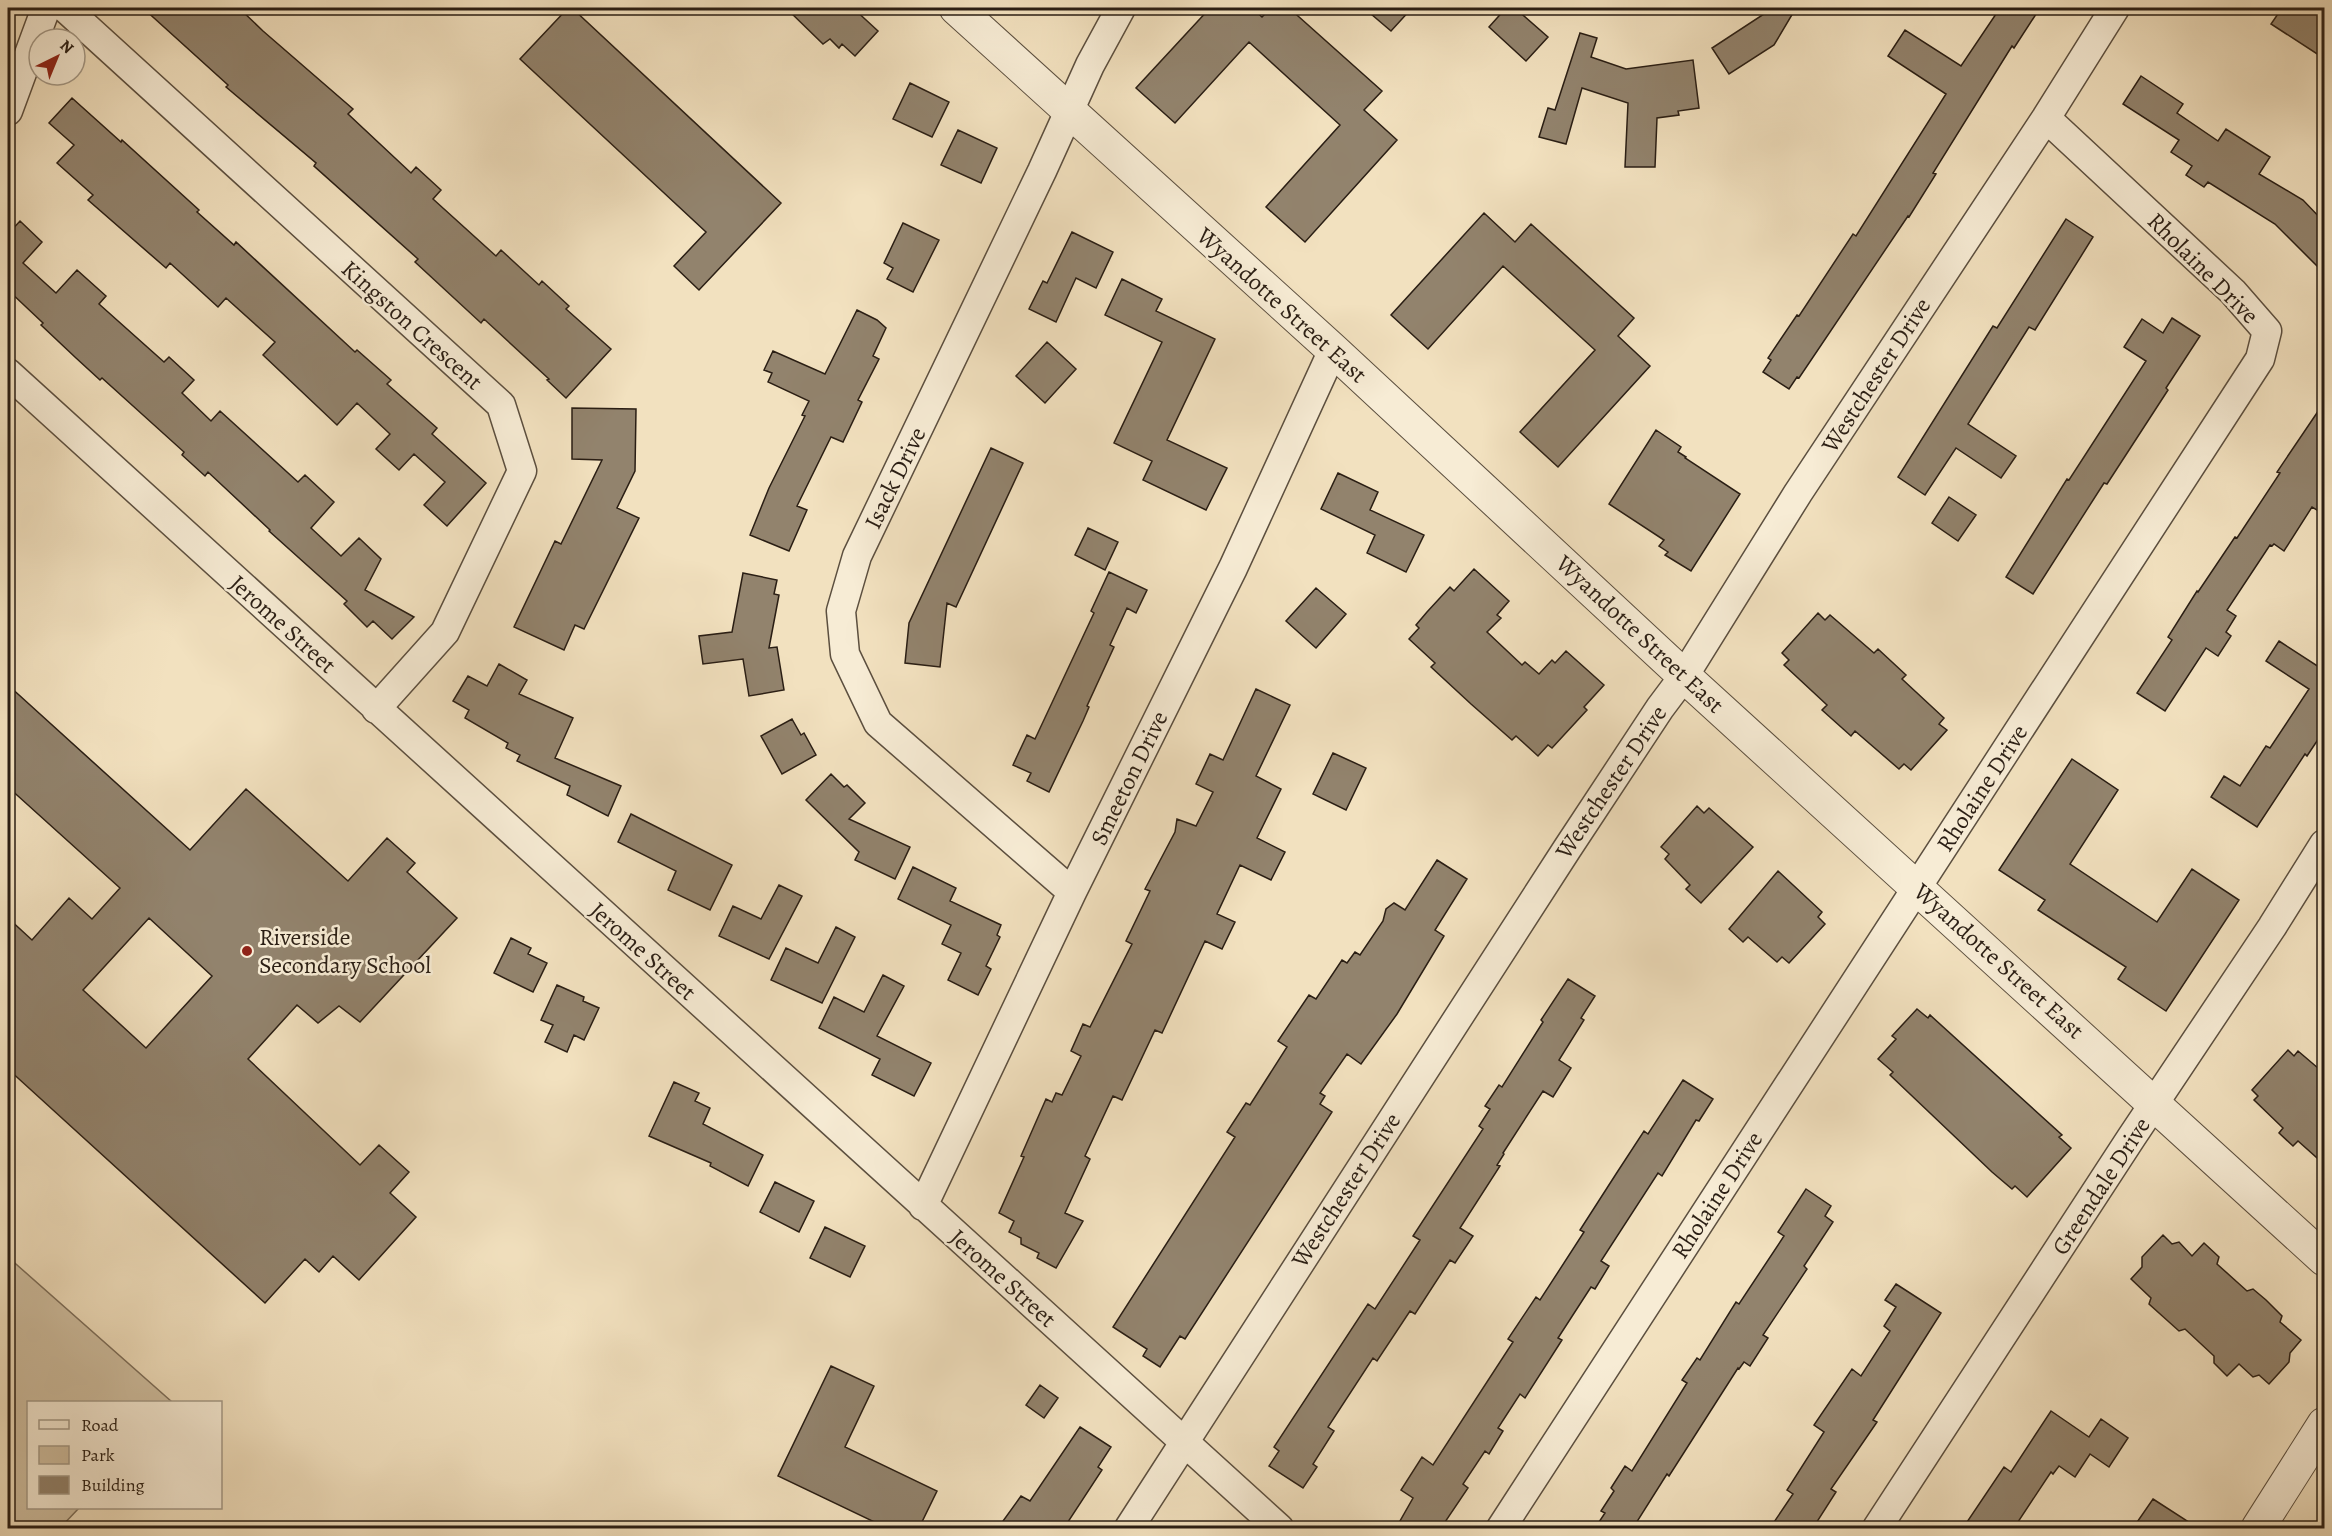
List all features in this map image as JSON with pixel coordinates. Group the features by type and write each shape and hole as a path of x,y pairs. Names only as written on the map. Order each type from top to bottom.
{"street":[{"path":"8,111 46,8"},
{"name":"Kingston Crescent","path":"65,8 501,405 522,471 445,632 376,709"},
{"name":"Wyandotte Street East","path":"956,8 1333,350 1684,676 2325,1259"},
{"name":"Isack Drive","path":"1072,892 878,723 845,654 841,611 857,556 1070,112 1090,65 1121,8"},
{"name":"Westchester Drive","path":"1129,1528 1567,849 1660,708 1684,676 1798,493 2046,118 2115,8"},
{"name":"Rholaine Drive","path":"1501,1528 2260,359 2267,331 2233,292 2046,118"},
{"name":"Smeeton Drive","path":"923,1206 1072,892 1233,568 1333,350"},
{"name":"Jerome Street","path":"8,373 1279,1528"},
{"name":"Greendale Drive","path":"1877,1528 2325,844"},
{"path":"2258,1528 2325,1424"}],"green space":[{"path":"8,1257 171,1401 27,1401 27,1509 78,1509 60,1528 8,1528"}],"building":[{"path":"143,8 239,8 353,109 348,114 411,173 416,167 441,190 433,199 496,256 501,250 539,285 542,281 569,306 566,309 611,349 566,398 547,380 549,379 484,319 481,323 415,262 418,259 314,166 316,163 226,87 228,85"},
{"path":"568,8 572,8 781,203 699,290 674,266 706,232 520,59"},
{"path":"786,8 853,8 878,31 855,56 842,44 839,48 830,39 823,44"},
{"path":"1210,8 1252,8 1262,17 1271,8 1289,8 1382,91 1364,110 1397,140 1305,242 1266,207 1340,125 1249,42 1175,123 1136,88"},
{"path":"1364,8 1412,8 1391,31"},
{"path":"1506,8 1515,8 1548,37 1526,61 1489,27"},
{"path":"1773,8 1796,8 1774,45 1729,74 1712,48"},
{"path":"2000,8 2040,8 2014,48 2012,46 1933,173 1936,174 1909,217 1799,378 1797,377 1789,389 1763,372 1771,360 1768,358 1797,315 1799,316 1853,234 1856,236 1946,94 1888,56 1905,30 1961,66"},
{"path":"2282,8 2308,8 2325,19 2325,59 2271,24"},
{"path":"1580,33 1597,38 1591,57 1626,69 1693,60 1699,108 1678,111 1679,115 1657,118 1655,167 1625,167 1628,103 1582,88 1566,144 1539,137 1548,108 1555,110"},
{"path":"2141,76 2183,104 2177,113 2218,141 2226,129 2270,157 2259,174 2303,200 2325,223 2325,274 2275,224 2208,182 2204,187 2186,175 2192,166 2171,152 2179,140 2123,104"},
{"path":"910,83 949,102 932,137 893,119"},
{"path":"72,98 121,142 122,140 234,245 236,242 355,352 357,350 391,380 387,384 437,428 432,434 486,483 447,526 424,505 445,482 414,454 399,470 376,449 390,434 357,403 337,425 263,355 275,342 226,298 218,307 170,263 166,268 88,200 93,195 57,163 74,145 49,123"},
{"path":"958,130 997,148 981,183 941,165"},
{"path":"1484,213 1515,242 1531,224 1634,318 1618,336 1650,366 1558,467 1520,432 1595,350 1503,266 1428,349 1391,315"},
{"path":"2066,219 2093,237 2035,330 2029,327 1968,424 2016,456 2001,478 1956,448 1925,495 1898,477 1993,326 1997,328"},
{"path":"20,221 42,242 23,263 56,293 77,270 106,296 99,304 164,362 169,357 194,380 182,393 211,421 220,411 298,482 305,475 334,502 311,528 341,556 359,538 381,559 365,590 414,617 392,639 373,621 367,627 344,604 347,601 208,472 205,476 182,455 184,452 102,378 100,380 76,358 8,290 8,234"},
{"path":"903,223 939,240 913,292 887,279 893,268 884,263"},
{"path":"1072,232 1113,252 1096,288 1076,278 1056,322 1029,309 1043,281 1047,283"},
{"path":"1122,279 1162,299 1156,311 1215,339 1167,440 1227,468 1206,510 1143,480 1152,461 1114,443 1162,342 1105,315"},
{"path":"857,310 877,320 886,328 873,356 879,359 858,400 862,402 843,442 831,437 797,506 807,510 789,551 750,535 769,488 805,416 802,415 809,401 768,382 772,373 764,370 773,351 825,374"},
{"path":"2172,318 2200,336 2166,388 2168,390 2107,484 2104,483 2033,594 2006,577 2067,479 2069,480 2146,361 2124,347 2142,319 2163,333"},
{"path":"1047,342 1076,369 1045,403 1016,376"},
{"path":"2325,401 2325,515 2312,507 2284,551 2274,544 2270,545 2227,610 2236,616 2226,632 2231,636 2218,656 2206,648 2165,711 2137,693 2172,640 2168,637 2197,591 2235,537 2237,538 2280,473 2277,472"},
{"path":"572,408 636,409 635,471 617,508 639,518 584,629 575,625 564,650 514,627 555,541 561,544 602,460 572,459"},
{"path":"1656,430 1681,447 1678,452 1685,458 1740,494 1691,571 1665,555 1668,552 1659,546 1664,540 1609,504"},
{"path":"991,448 1023,463 956,607 947,603 940,667 905,663 909,623"},
{"path":"1338,473 1378,492 1370,510 1424,535 1406,572 1367,553 1375,535 1321,509"},
{"path":"1949,497 1976,515 1958,541 1932,523"},
{"path":"1088,528 1118,542 1105,570 1075,555"},
{"path":"1474,569 1509,601 1497,615 1501,618 1487,632 1522,665 1525,662 1539,674 1552,660 1555,663 1566,651 1604,685 1584,707 1587,710 1552,748 1548,745 1538,756 1516,736 1512,740 1471,704 1431,667 1435,663 1409,639 1419,628 1416,625 1450,587 1454,591"},
{"path":"1109,572 1147,590 1136,613 1127,608 1110,645 1114,647 1087,706 1089,707 1049,792 1027,781 1031,773 1013,765 1027,735 1035,739 1094,613 1091,611"},
{"path":"743,573 777,580 774,594 779,595 769,648 777,647 784,690 749,696 743,659 703,664 699,636 732,632"},
{"path":"1316,588 1346,614 1316,648 1286,621"},
{"path":"1818,613 1825,620 1830,615 1874,653 1878,649 1906,675 1902,679 1944,718 1939,724 1947,730 1911,770 1904,764 1899,769 1855,731 1851,736 1822,710 1827,705 1784,665 1789,660 1782,653"},
{"path":"2279,641 2322,669 2325,666 2325,729 2307,756 2305,754 2257,827 2211,797 2224,776 2240,786 2266,746 2270,748 2309,689 2266,661"},
{"path":"499,664 527,680 519,694 573,718 555,758 621,786 608,816 567,795 570,786 517,761 520,755 506,748 508,743 465,718 469,710 453,701 468,676 487,686"},
{"path":"8,685 190,850 246,789 348,881 387,838 415,863 407,872 457,918 360,1022 339,1006 318,1023 297,1005 248,1059 360,1165 379,1145 409,1172 390,1193 416,1217 359,1280 333,1256 319,1272 305,1259 265,1303 8,1069 8,918 32,940 69,898 92,919 120,888 8,787","holes":["149,918 212,976 146,1048 83,990"]},
{"path":"1256,689 1290,705 1256,776 1281,789 1257,838 1285,852 1271,880 1240,865 1217,914 1235,922 1222,949 1205,941 1162,1033 1155,1030 1122,1100 1113,1096 1085,1156 1090,1159 1065,1213 1083,1221 1056,1268 1037,1258 1039,1253 1021,1244 1021,1238 1009,1232 1014,1221 999,1213 1046,1099 1052,1102 1056,1093 1062,1095 1081,1056 1071,1051 1083,1024 1090,1027 1132,944 1126,941 1150,891 1145,889 1175,832 1177,819 1196,826 1213,792 1196,784 1210,754 1223,760"},
{"path":"792,719 801,735 804,733 816,755 782,774 761,736"},
{"path":"1333,753 1366,768 1346,810 1313,794"},
{"path":"2072,759 2118,790 2070,864 2157,922 2192,869 2239,900 2166,1011 2118,979 2126,967 2038,910 2045,900 1999,870"},
{"path":"831,774 844,787 847,785 865,803 849,819 910,847 895,879 855,860 859,852 806,800"},
{"path":"1697,806 1704,813 1709,808 1753,847 1701,903 1686,889 1690,885 1665,859 1669,854 1661,847"},
{"path":"631,814 732,865 710,910 668,890 676,871 618,842"},
{"path":"1437,860 1467,879 1435,930 1444,936 1397,1014 1361,1064 1347,1054 1320,1093 1325,1096 1320,1104 1332,1112 1185,1339 1180,1336 1160,1367 1143,1356 1147,1349 1113,1327 1235,1137 1227,1132 1246,1103 1250,1105 1287,1047 1278,1041 1309,995 1316,999 1342,960 1347,963 1355,952 1360,955 1383,921 1386,909 1394,903 1405,910"},
{"path":"913,867 956,888 950,901 1001,925 997,935 1000,937 986,966 991,969 978,995 948,980 961,953 942,944 951,925 898,899"},
{"path":"1778,871 1822,912 1818,917 1825,924 1789,963 1782,957 1777,962 1748,937 1743,942 1729,929"},
{"path":"779,885 802,896 769,959 719,936 733,906 761,919"},
{"path":"836,927 855,937 822,1003 771,980 786,948 818,963"},
{"path":"511,938 531,948 528,954 547,963 533,992 494,973"},
{"path":"883,975 904,986 877,1036 931,1063 914,1096 872,1075 880,1059 819,1028 834,997 864,1012"},
{"path":"1568,979 1595,996 1581,1018 1584,1020 1559,1060 1571,1068 1553,1097 1543,1091 1503,1153 1497,1165 1500,1166 1460,1228 1473,1236 1455,1263 1450,1260 1415,1314 1410,1311 1377,1361 1373,1358 1328,1427 1334,1431 1313,1464 1317,1467 1303,1488 1269,1466 1279,1451 1274,1447 1368,1304 1375,1309 1420,1240 1413,1236 1483,1129 1479,1126 1490,1109 1485,1106 1499,1085 1502,1087"},
{"path":"557,985 584,997 583,1001 599,1008 584,1040 574,1035 567,1052 545,1042 553,1025 541,1020"},
{"path":"1917,1009 1928,1018 1930,1015 2062,1135 2059,1137 2071,1148 2027,1197 2015,1186 2012,1189 1992,1172 1890,1075 1893,1072 1878,1059 1896,1039 1892,1036"},
{"path":"2288,1050 2294,1056 2298,1051 2325,1074 2325,1165 2298,1141 2293,1146 2279,1133 2283,1128 2254,1100 2258,1096 2252,1090"},
{"path":"1683,1080 1713,1099 1699,1121 1696,1120 1662,1176 1658,1173 1601,1261 1609,1266 1595,1289 1591,1287 1558,1338 1562,1340 1525,1398 1520,1394 1498,1428 1503,1431 1489,1454 1485,1451 1463,1484 1468,1488 1441,1528 1396,1528 1413,1498 1401,1490 1422,1457 1433,1465 1513,1342 1508,1339 1536,1297 1540,1300 1584,1232 1580,1230 1616,1174 1644,1131 1648,1134"},
{"path":"674,1082 699,1093 695,1101 710,1108 703,1124 763,1155 748,1186 710,1166 711,1163 649,1136"},
{"path":"775,1182 814,1201 799,1232 760,1212"},
{"path":"1806,1189 1831,1206 1825,1216 1833,1222 1804,1266 1807,1269 1763,1335 1768,1338 1750,1366 1744,1362 1738,1368 1633,1528 1595,1528 1605,1513 1601,1511 1614,1491 1611,1488 1625,1466 1632,1471 1687,1383 1682,1380 1697,1358 1700,1360 1736,1302 1739,1304 1784,1236 1778,1232"},
{"path":"825,1227 865,1246 850,1277 810,1258"},
{"path":"2163,1235 2172,1244 2179,1242 2192,1256 2204,1243 2219,1257 2217,1264 2247,1291 2253,1289 2266,1300 2282,1316 2280,1322 2301,1340 2290,1353 2289,1362 2269,1384 2259,1375 2253,1377 2239,1364 2227,1376 2214,1363 2214,1356 2185,1329 2179,1331 2149,1304 2151,1298 2131,1279 2142,1267 2142,1257"},
{"path":"1896,1284 1941,1313 1873,1420 1877,1422 1831,1489 1836,1492 1813,1528 1770,1528 1793,1494 1787,1490 1824,1432 1814,1425 1852,1369 1861,1376 1890,1331 1884,1326 1896,1307 1885,1300"},
{"path":"831,1366 874,1386 845,1447 937,1491 919,1528 887,1528 778,1476"},
{"path":"1040,1385 1058,1398 1044,1418 1026,1405"},
{"path":"2051,1411 2089,1437 2101,1419 2128,1438 2109,1467 2090,1454 2075,1477 2059,1466 2053,1474 2051,1472 2014,1528 1963,1528 2004,1467 2011,1472"},
{"path":"1080,1427 1111,1447 1098,1467 1102,1470 1064,1528 998,1528 1021,1496 1030,1501"},
{"path":"2153,1499 2198,1528 2133,1528"}],"place":[{"name":"Riverside Secondary School","path":"247,951"}]}
